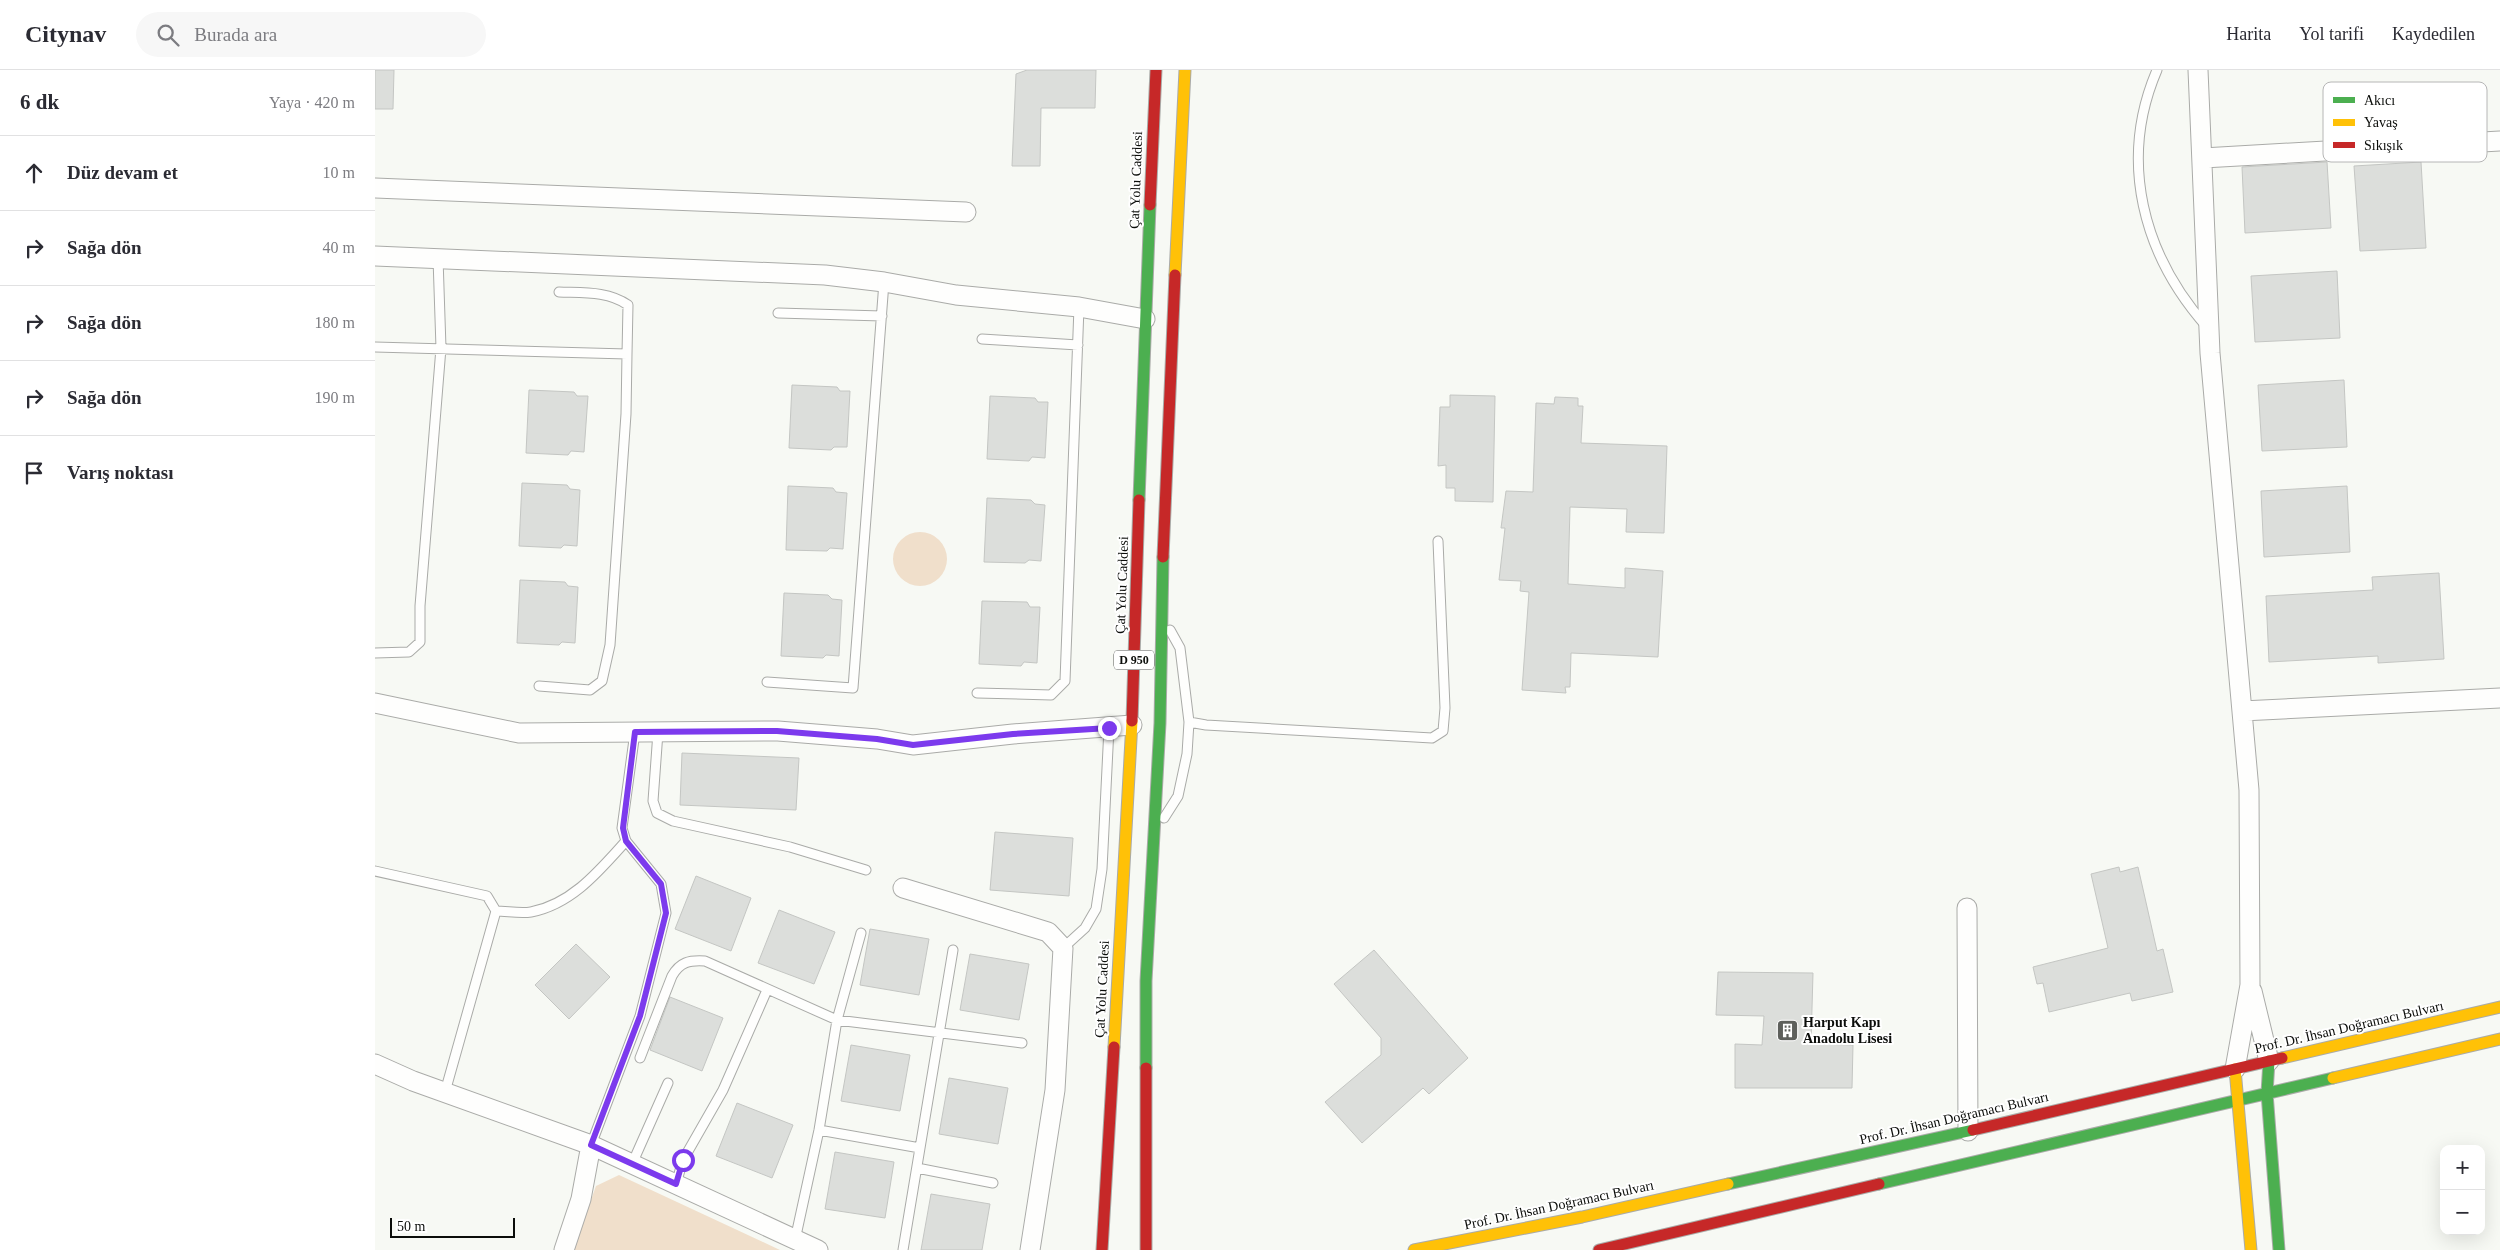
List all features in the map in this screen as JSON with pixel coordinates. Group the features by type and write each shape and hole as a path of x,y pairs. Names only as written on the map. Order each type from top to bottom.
{"main road":[{"name":"Çat Yolu Caddesi","path":"1102,1250 1132,725 1145,319 1156,70"},
{"name":"D 950","path":"1148,1249 1146,981 1160,723 1164,506 1185,70"},
{"name":"Prof. Dr. İhsan Doğramacı Bulvarı","path":"1414,1250 1582,1217 1968,1131 2500,1007"},
{"path":"1599,1250 2267,1092 2500,1039"},
{"path":"2269,1061 2267,1092 2279,1250"},
{"path":"2235,1069 2251,1250"}],"street":[{"path":"2198,70 2209,329 2249,790 2250,985 2235,1069"},
{"path":"2487,142 2500,141"},
{"path":"2203,158 2323,151"},
{"path":"375,188 967,212"},
{"path":"375,256 438,257 825,275 884,282 956,295 1079,307 1145,319"},
{"path":"2242,711 2500,698"},
{"path":"375,703 519,733 777,731 877,739 913,745 1013,734 1132,725"},
{"path":"903,888 1048,932 1063,948 1055,1090 1030,1250"},
{"path":"1967,908 1968,1131"},
{"path":"2250,985 2269,1061"},
{"path":"375,1064 445,1092 591,1145 818,1250"},
{"path":"564,1250 581,1199 591,1145"}],"lane":[{"path":"2157,70 2149,93 2140,134 2139,172 2143,206 2149,231 2167,272 2192,310 2209,329"},
{"path":"375,653 409,652 420,642 420,606 441,348 438,257"},
{"path":"767,682 853,688 884,282"},
{"path":"539,686 590,690 602,681 611,636 626,414 628,305 617,297 608,295 559,292"},
{"path":"977,693 1051,695 1065,681 1079,307"},
{"path":"778,313 882,316"},
{"path":"982,339 1078,345"},
{"path":"375,347 627,354"},
{"path":"1189,722 1206,725 1433,738 1443,731 1445,708 1438,541"},
{"path":"1154,833 1178,796 1187,754 1189,722 1180,648 1162,615"},
{"path":"1063,948 1085,928 1096,908 1103,860 1109,728"},
{"path":"591,1145 640,1016 666,913 661,884 626,841 623,828 635,732"},
{"path":"658,732 653,801 657,813 673,821 790,847 866,870"},
{"path":"496,910 529,912 558,904 594,877 626,841"},
{"path":"375,871 487,896 496,910 445,1092"},
{"path":"795,1240 819,1130 837,1020 861,933"},
{"path":"903,1250 953,950"},
{"path":"640,1058 678,965 690,960 705,961 837,1020 1022,1043"},
{"path":"676,1184 683,1160 723,1090 767,990"},
{"path":"632,1164 668,1083"},
{"path":"819,1130 920,1148"},
{"path":"917,1168 993,1183"}],"shaded area":[{"path":"920,532 930,534 939,540 945,549 947,559 945,569 939,578 930,584 920,586 910,584 901,578 895,569 893,559 895,549 901,540 910,534"},
{"path":"619,1175 780,1250 573,1250 596,1186"}],"building":[{"path":"375,70 394,70 393,109 375,109"},
{"path":"1027,70 1096,70 1095,108 1041,108 1040,166 1012,166 1016,74"},
{"path":"2327,162 2331,228 2245,233 2242,167"},
{"path":"2421,162 2426,248 2360,251 2354,166"},
{"path":"2337,271 2340,338 2255,342 2251,276"},
{"path":"2344,380 2347,447 2262,451 2258,385"},
{"path":"792,385 837,387 840,391 850,391 847,447 834,447 831,450 789,448"},
{"path":"529,390 574,392 577,396 588,396 584,452 571,451 568,455 526,453"},
{"path":"1450,395 1495,396 1493,502 1455,501 1455,488 1446,488 1446,465 1438,466 1440,407 1450,407"},
{"path":"990,396 1035,398 1038,402 1048,402 1045,458 1032,457 1029,461 987,459"},
{"path":"1555,397 1578,398 1578,406 1583,406 1581,443 1667,446 1664,533 1626,532 1627,509 1570,507 1568,584 1625,588 1625,568 1663,571 1658,657 1571,653 1570,687 1565,687 1566,693 1522,690 1529,592 1520,591 1521,581 1499,580 1505,528 1501,528 1506,491 1533,492 1536,403 1554,404"},
{"path":"522,483 567,485 570,489 580,490 577,546 564,545 561,548 519,546"},
{"path":"788,486 833,488 836,492 847,493 843,549 830,548 827,551 786,550"},
{"path":"2347,486 2350,552 2264,557 2261,491"},
{"path":"987,498 1031,500 1035,504 1045,505 1041,561 1029,560 1025,563 984,562"},
{"path":"2439,573 2444,659 2378,663 2378,656 2269,662 2266,596 2373,590 2372,577"},
{"path":"520,580 565,582 568,586 578,587 575,643 562,642 559,645 517,643"},
{"path":"784,593 828,595 832,599 842,600 839,656 826,655 823,658 781,656"},
{"path":"982,601 1027,602 1030,607 1040,607 1037,663 1024,662 1021,666 979,664"},
{"path":"682,753 799,758 796,810 680,805"},
{"path":"995,832 1073,838 1069,896 990,890"},
{"path":"2119,867 2120,872 2138,867 2157,951 2163,949 2173,992 2132,1001 2130,993 2049,1012 2043,983 2037,984 2033,967 2108,948 2091,874"},
{"path":"696,876 751,898 731,951 675,929"},
{"path":"779,910 835,932 814,984 758,963"},
{"path":"870,929 929,939 919,995 860,985"},
{"path":"576,944 610,977 569,1019 535,985"},
{"path":"1374,950 1468,1058 1429,1094 1423,1088 1362,1143 1325,1102 1381,1055 1381,1038 1334,984"},
{"path":"970,954 1029,964 1019,1020 960,1010"},
{"name":"Harput Kapı Anadolu Lisesi","path":"1718,972 1813,973 1811,1044 1853,1045 1852,1088 1735,1088 1735,1044 1762,1045 1764,1016 1716,1015"},
{"path":"670,997 723,1018 702,1071 650,1050"},
{"path":"851,1045 910,1055 900,1111 841,1101"},
{"path":"949,1078 1008,1088 998,1144 939,1134"},
{"path":"737,1103 793,1125 772,1178 716,1156"},
{"path":"835,1152 894,1162 885,1218 825,1209"},
{"path":"931,1194 990,1204 982,1250 921,1250"}],"traffic: fast":[{"path":"1139,500 1150,205"},
{"path":"1146,1068 1146,981 1160,723 1163,557"},
{"path":"2269,1061 2267,1093 2279,1250"},
{"path":"1879,1184 2333,1078"},
{"path":"1728,1184 1973,1130"}],"traffic: slow":[{"path":"1175,275 1185,70"},
{"path":"1114,1047 1132,721"},
{"path":"2282,1058 2500,1007"},
{"path":"2333,1078 2500,1039"},
{"path":"2235,1069 2251,1250"},
{"path":"1414,1250 1582,1217 1728,1184"}],"traffic: jam":[{"path":"1150,205 1156,70"},
{"path":"1163,557 1175,275"},
{"path":"1132,721 1139,500"},
{"path":"1102,1250 1114,1047"},
{"path":"1973,1130 2282,1058"},
{"path":"1146,1068 1146,1250"},
{"path":"1599,1250 1879,1184"}],"place":[{"name":"Harput Kapı Anadolu Lisesi","path":"1787,1030"}],"route":[{"path":"683,1160 676,1184 591,1145 640,1016 666,913 661,884 626,841 623,828 635,732 777,731 877,739 913,745 1013,734 1109,728"}]}
